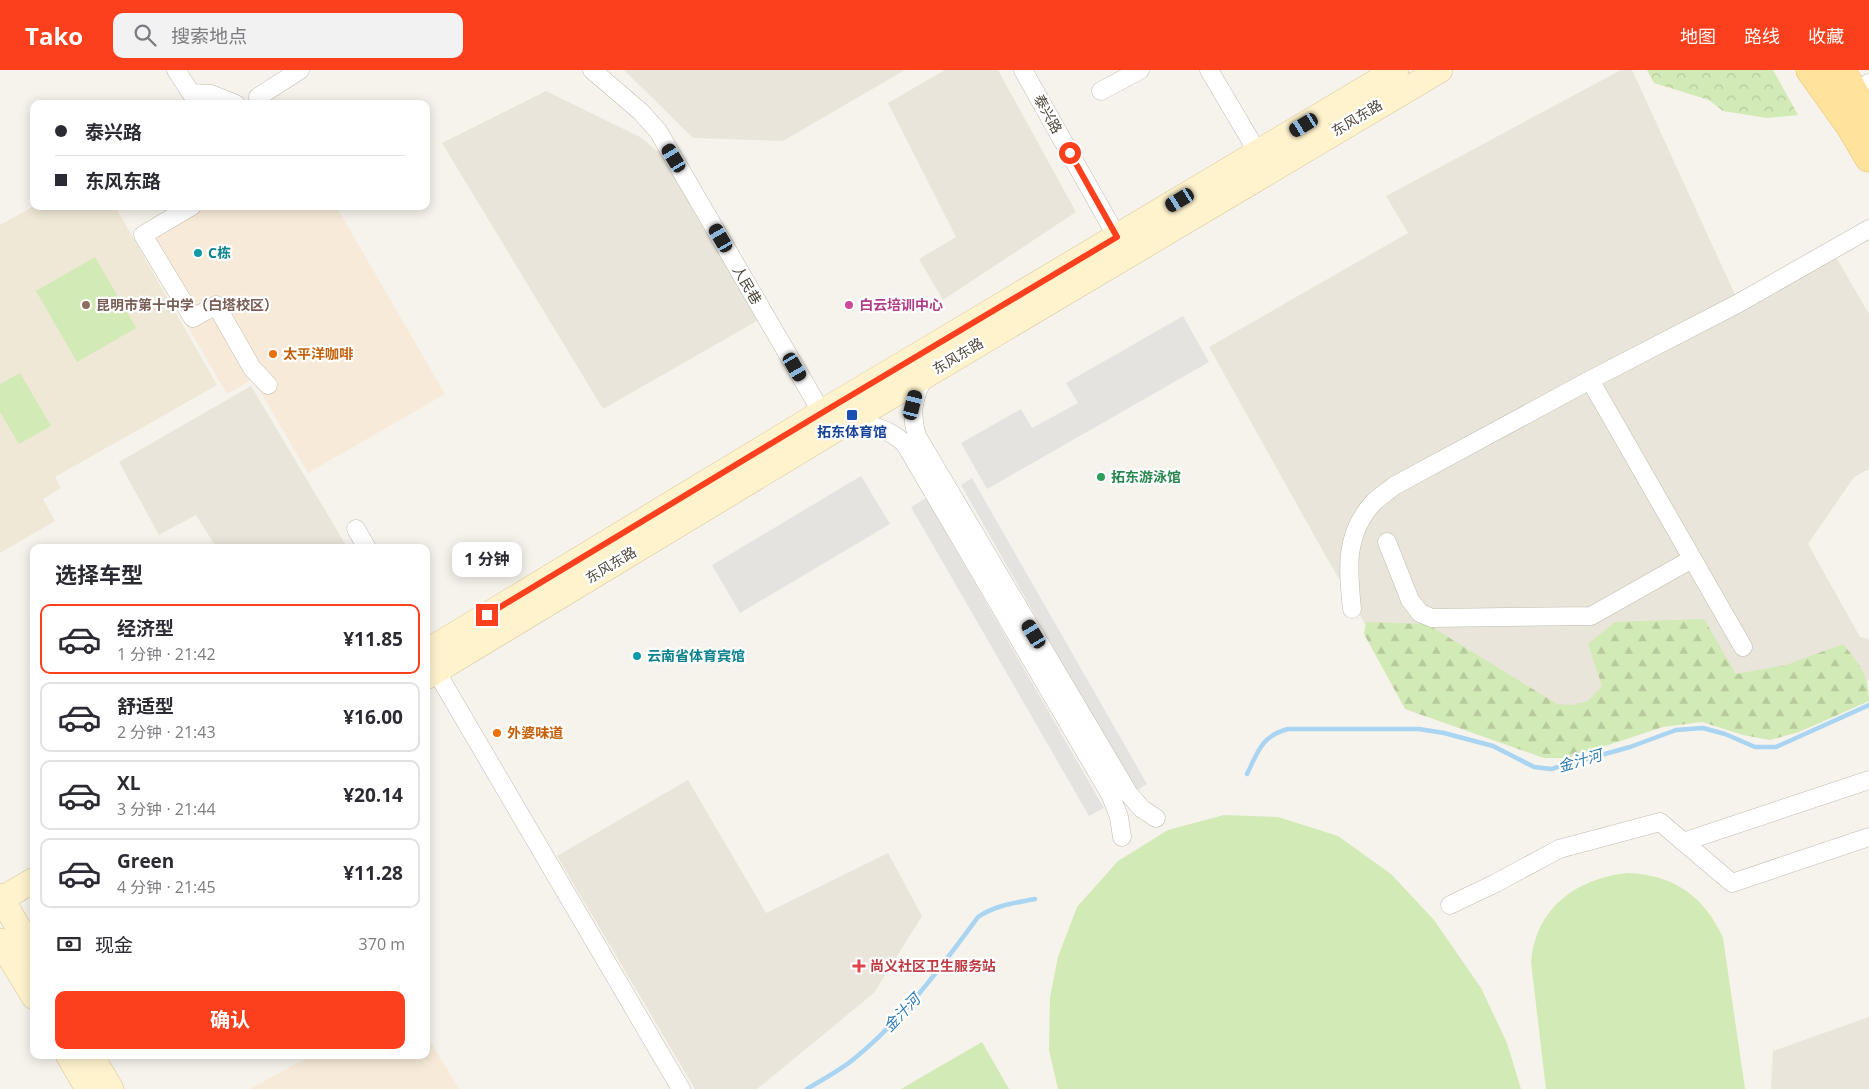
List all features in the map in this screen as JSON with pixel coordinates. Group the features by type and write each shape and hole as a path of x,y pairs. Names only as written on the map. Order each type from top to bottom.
{"main road":[{"name":"东风东路","path":"430,658 821,426 1117,237 1396,70"},
{"name":"东风东路","path":"821,426 927,375 1440,70"},
{"path":"1810,70 1850,126 1869,158"},
{"path":"1854,82 1869,118"},
{"path":"30,882 1,898 30,984"},
{"path":"12,927 30,949"},
{"path":"70,1059 88,1089"},
{"path":"93,1059 111,1089"}],"street":[{"path":"176,70 191,93 211,94 226,100"},
{"path":"258,100 300,70"},
{"name":"人民巷","path":"592,70 641,112 658,131 821,426"},
{"name":"泰兴路","path":"1023,70 1117,237"},
{"path":"1102,91 1140,70"},
{"path":"1209,70 1258,153"},
{"path":"185,210 143,235 193,318 216,305 252,368 268,385"},
{"path":"1352,609 1348,564 1351,544 1361,519 1373,502 1394,486 1590,380 1737,304 1869,229"},
{"path":"927,375 918,389 913,405 914,426 917,436 1128,794 1142,809 1156,818"},
{"path":"1590,380 1743,647"},
{"path":"821,426 856,425 875,427 896,436 904,444 1111,796 1119,818 1122,837"},
{"path":"356,528 365,544"},
{"path":"1387,542 1410,600 1420,613 1432,618 1591,616 1692,559"},
{"path":"430,661 681,1089"},
{"path":"1682,842 1869,780"},
{"path":"1450,905 1559,849 1660,822 1732,883 1869,838"}],"shaded area":[{"path":"624,70 905,70 783,141 693,138"},
{"path":"945,70 998,70 1076,212 943,300 919,259 956,237 888,103"},
{"path":"1621,70 1632,70 1737,299 1829,245 1869,314 1869,469 1854,477 1808,544 1860,637 1869,639 1869,680 1800,706 1674,713 1564,748 1417,714 1324,553 1209,347 1408,233 1386,196"},
{"path":"546,91 640,137 671,162 762,318 603,409 442,143"},
{"name":"昆明市第十中学（白塔校区）","path":"30,208 30,210 117,210 217,385 55,477 61,488 43,499 55,521 0,553 0,225"},
{"path":"172,210 338,210 445,394 308,473 253,379 227,394 133,233"},
{"path":"1183,316 1209,362 987,489 961,443 1021,409 1032,428 1078,403 1066,383"},
{"path":"251,386 345,544 214,544 196,515 159,535 119,462"},
{"path":"861,476 890,524 740,613 712,565"},
{"path":"972,478 1147,784 1135,791 961,485"},
{"path":"926,498 1104,808 1089,816 911,507"},
{"path":"688,780 766,913 888,853 922,916 874,993 757,1089 695,1089 557,856"},
{"path":"1869,1017 1869,1089 1771,1089 1773,1051"},
{"path":"430,1041 459,1089 250,1089 305,1059 430,1059"}],"green space":[{"path":"1647,70 1773,70 1798,115 1767,118 1723,111 1709,100 1654,83"},
{"path":"95,257 136,328 77,362 36,291"},
{"path":"20,373 51,426 19,444 0,412 0,384"},
{"path":"1704,619 1736,674 1786,665 1843,644 1865,676 1869,701 1799,732 1770,740 1743,735 1702,722 1663,727 1569,758 1544,758 1405,709 1364,634 1366,622 1427,624 1557,704 1572,705 1588,701 1602,686 1588,644 1615,622"},
{"path":"1224,815 1278,817 1338,836 1391,874 1434,920 1481,988 1507,1043 1521,1089 1058,1089 1049,1050 1050,997 1058,957 1077,907 1118,861 1168,830"},
{"path":"1628,873 1660,878 1686,890 1707,910 1715,923 1723,938 1745,1089 1546,1089 1531,962 1534,943 1550,911 1562,899 1592,881"},
{"path":"982,1042 1009,1089 901,1089"}],"waterway":[{"name":"金汁河","path":"1247,774 1261,746 1272,736 1288,729 1419,729 1444,733 1493,746 1534,767 1551,769 1630,747 1676,730 1703,728 1725,734 1755,747 1776,747 1869,705"},
{"name":"金汁河","path":"807,1089 850,1062 890,1026 936,973 978,917 998,907 1035,899"}],"place":[{"name":"C栋","path":"198,253"},
{"name":"昆明市第十中学（白塔校区）","path":"86,305"},
{"name":"白云培训中心","path":"849,305"},
{"name":"太平洋咖啡","path":"273,354"},
{"name":"拓东体育馆","path":"852,415"},
{"name":"拓东游泳馆","path":"1101,477"},
{"name":"云南省体育宾馆","path":"637,656"},
{"name":"外婆味道","path":"497,733"},
{"name":"尚义社区卫生服务站","path":"859,966"}],"route":[{"path":"487,615 1117,237 1070,153"}]}
